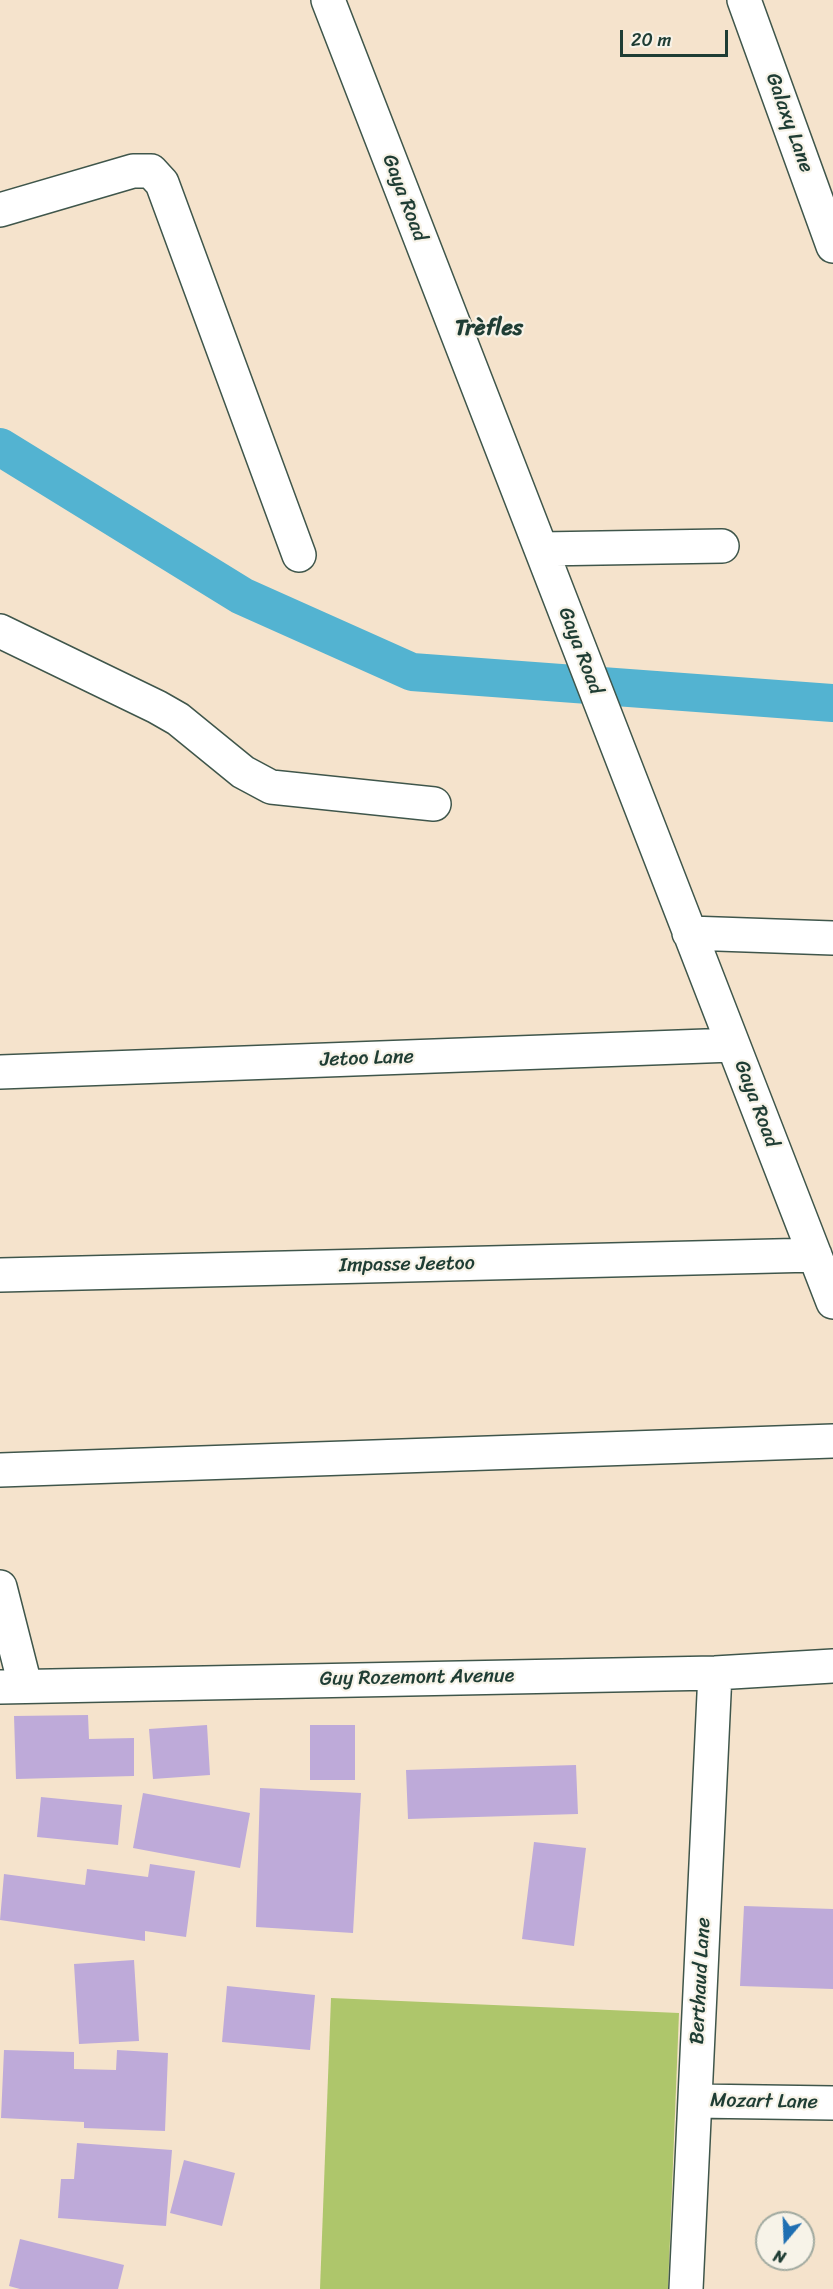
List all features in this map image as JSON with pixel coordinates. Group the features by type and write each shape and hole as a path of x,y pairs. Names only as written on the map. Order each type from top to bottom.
{"street":[{"name":"Gaya Road","path":"328,0 833,1302"},
{"name":"Galaxy Lane","path":"744,0 833,246"},
{"path":"0,210 133,171 151,171 162,183 299,555"},
{"path":"541,549 722,546"},
{"path":"0,630 171,715 243,772 271,787 434,804"},
{"path":"690,933 833,938"},
{"name":"Jetoo Lane","path":"0,1072 733,1045"},
{"name":"Impasse Jeetoo","path":"0,1275 815,1255"},
{"path":"0,1470 833,1441"},
{"path":"0,1587 12,1686"},
{"name":"Guy Rozemont Avenue","path":"12,1686 715,1672 833,1666"},
{"name":"Berthaud Lane","path":"686,2289 715,1672"},
{"name":"Mozart Lane","path":"695,2101 833,2103"}],"green space":[{"path":"331,1998 679,2013 668,2289 320,2289"}],"building":[{"path":"88,1715 89,1739 134,1738 134,1776 16,1779 14,1716"},
{"path":"207,1725 210,1775 153,1779 149,1729"},
{"path":"310,1725 355,1725 355,1780 310,1780"},
{"path":"576,1765 578,1814 408,1819 406,1770"},
{"path":"260,1788 361,1793 353,1933 256,1927"},
{"path":"143,1793 250,1813 240,1868 133,1848"},
{"path":"41,1797 122,1805 118,1845 37,1837"},
{"path":"534,1842 586,1848 574,1946 522,1939"},
{"path":"150,1864 195,1871 186,1937 145,1931 145,1941 0,1920 4,1874 85,1885 87,1869 148,1877"},
{"path":"744,1906 833,1909 833,1989 740,1986"},
{"path":"134,1960 139,2041 79,2044 74,1964"},
{"path":"227,1986 315,1995 310,2050 222,2042"},
{"path":"4,2050 74,2052 74,2069 116,2070 117,2050 168,2053 165,2131 84,2128 84,2122 1,2118"},
{"path":"77,2143 172,2150 166,2226 58,2218 61,2179 74,2179"},
{"path":"184,2160 235,2173 222,2226 170,2213"},
{"path":"20,2239 124,2265 118,2289 20,2289 9,2286"}],"waterway":[{"path":"0,447 242,596 412,672 833,703"}],"district":[{"name":"Trèfles","path":"489,329"}]}
